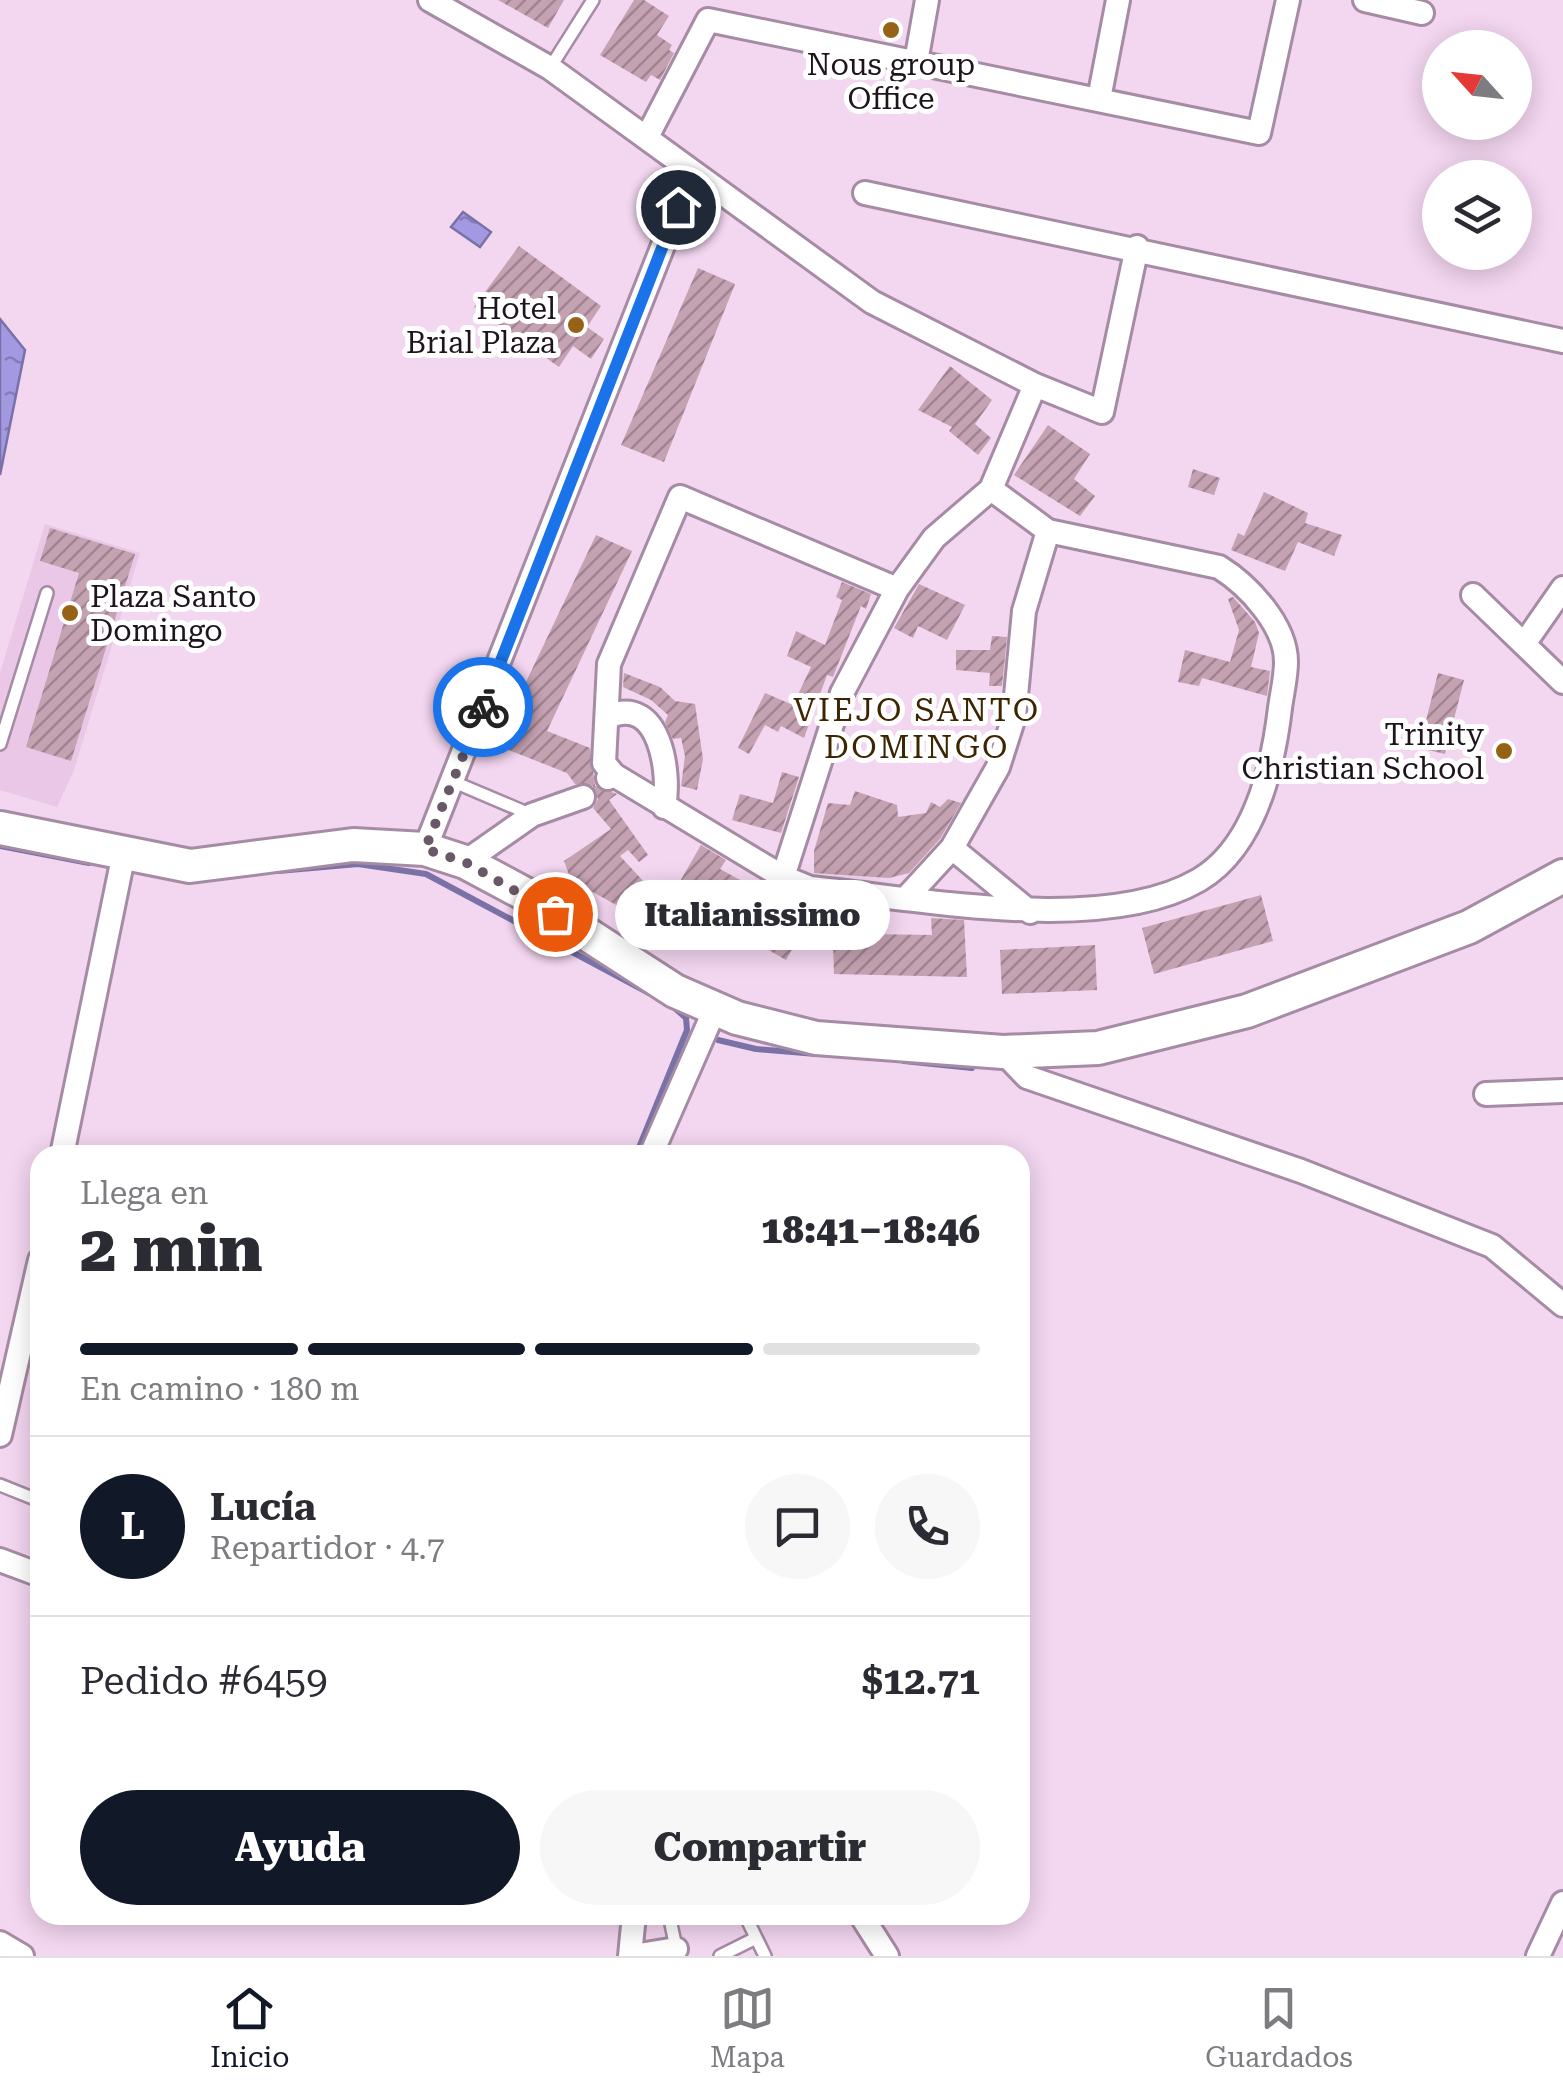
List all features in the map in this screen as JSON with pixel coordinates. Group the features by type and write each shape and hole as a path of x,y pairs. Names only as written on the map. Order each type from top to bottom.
{"street":[{"path":"430,0 550,68 648,135 692,172 872,302 1034,386 1102,412 1137,247"},
{"path":"916,62 927,0"},
{"path":"1098,99 1118,0"},
{"path":"648,135 713,10 916,62 1259,133 1288,0"},
{"path":"1365,0 1422,13"},
{"path":"425,849 692,172"},
{"path":"865,192 1563,341"},
{"path":"782,877 842,693 897,588 934,538 991,489 1034,386"},
{"path":"897,588 680,497 609,664 604,764 611,777 782,877 810,888 1031,913 1155,898 1201,879 1239,839 1264,798 1286,659 1278,632 1242,581 1219,567 1048,532 991,489"},
{"path":"908,898 952,848 998,767 1014,717 1024,611 1048,532"},
{"path":"1524,644 1563,588"},
{"path":"1473,595 1563,682"},
{"path":"608,717 617,713 638,716 654,732 668,761 664,806"},
{"path":"465,862 532,815 583,797"},
{"path":"0,828 190,866 353,845 425,849 465,862 525,894 675,991 764,1027 816,1038 1003,1052 1098,1048 1246,1011 1469,926 1563,876"},
{"path":"952,848 1031,913"},
{"path":"64,1145 124,853"},
{"path":"655,1145 715,1009"},
{"path":"1003,1052 1027,1077 1301,1171 1492,1246 1563,1304"},
{"path":"1486,1094 1563,1091"},
{"path":"0,1435 30,1360"},
{"path":"0,1560 30,1572"},
{"path":"1538,1956 1563,1903"},
{"path":"633,1925 631,1956 677,1953"},
{"path":"867,1925 887,1956"},
{"path":"0,1942 22,1956"}],"lane":[{"path":"550,68 593,0"},
{"path":"0,744 47,592"},
{"path":"454,782 532,815"},
{"path":"0,1486 30,1497"},
{"path":"671,1925 677,1953"},
{"path":"749,1925 765,1956"},
{"path":"720,1956 756,1938"}],"shaded area":[{"name":"Plaza Santo Domingo","path":"45,524 140,553 74,770 57,807 0,790 0,673"}],"water":[{"path":"463,212 491,232 480,247 451,227"},
{"path":"0,319 25,350 0,475"}],"building":[{"path":"498,0 564,0 548,28"},
{"path":"634,0 644,0 669,16 657,35 672,45 669,50 674,53 660,80 651,75 646,82 600,55"},
{"path":"519,246 601,306 587,327 604,339 591,359 573,346 559,367 474,307"},
{"path":"698,268 735,284 664,462 621,445"},
{"path":"950,366 992,400 975,424 991,438 978,455 949,431 952,427 918,410"},
{"path":"1048,425 1090,454 1074,479 1095,496 1080,516 1014,475"},
{"path":"1193,469 1220,478 1214,495 1188,487"},
{"path":"1264,492 1308,513 1305,523 1342,535 1334,556 1298,542 1285,571 1231,550 1238,533 1244,536"},
{"path":"50,528 135,554 71,761 26,747 79,573 40,561"},
{"path":"596,535 632,551 547,731 590,748 595,786 617,794 609,800 648,855 639,862 628,850 620,856 645,883 629,912 571,880 564,861 611,829 593,808 598,799 593,786 575,784 567,773 496,745"},
{"path":"842,582 871,594 866,609 861,606 833,677 827,675 804,738 781,726 778,732 765,725 749,754 738,748 765,693 793,705 811,667 787,656 796,631 825,645 842,600 836,597"},
{"name":"VIEJO SANTO DOMINGO","path":"919,584 965,605 947,640 918,626 913,638 894,628"},
{"path":"1233,597 1255,622 1259,633 1251,667 1270,671 1267,696 1202,678 1199,686 1178,682 1185,650 1230,662 1239,630 1228,599"},
{"name":"VIEJO SANTO DOMINGO","path":"992,636 1007,637 1002,686 989,686 990,673 956,670 956,650 990,650"},
{"path":"624,673 660,687 675,701 695,704 703,759 697,790 681,786 685,756 681,738 673,739 665,722 668,715 651,700 623,687"},
{"path":"1438,673 1464,680 1445,754 1419,748"},
{"name":"VIEJO SANTO DOMINGO","path":"782,772 799,777 781,833 732,820 740,794 773,803"},
{"path":"855,791 897,805 898,817 926,813 931,802 940,807 948,799 961,803 940,839 909,873 889,878 814,873 814,851 828,803 850,805"},
{"path":"701,845 726,860 720,869 785,905 789,896 816,909 786,960 672,895"},
{"path":"1261,895 1273,941 1154,974 1142,928"},
{"path":"870,914 871,934 932,935 931,918 964,920 967,977 834,974 832,916"},
{"path":"1095,945 1097,990 1002,994 1000,950"}],"waterway":[{"path":"0,846 89,863"},
{"path":"278,871 358,864 426,874 649,993"},
{"path":"640,1145 687,1030 686,1018 669,1003"},
{"path":"718,1040 756,1049 816,1054"},
{"path":"904,1061 972,1068"}],"way so far":[{"path":"483,707 425,849 465,862 555,914"}],"place":[{"name":"Nous group Office","path":"891,30"},
{"name":"Hotel Brial Plaza","path":"576,325"},
{"name":"Plaza Santo Domingo","path":"70,613"},
{"name":"Trinity Christian School","path":"1504,751"},
{"name":"Italianissimo","path":"555,914"}],"district":[{"name":"VIEJO SANTO DOMINGO","path":"917,728"}],"route":[{"path":"483,707 678,207"}]}
